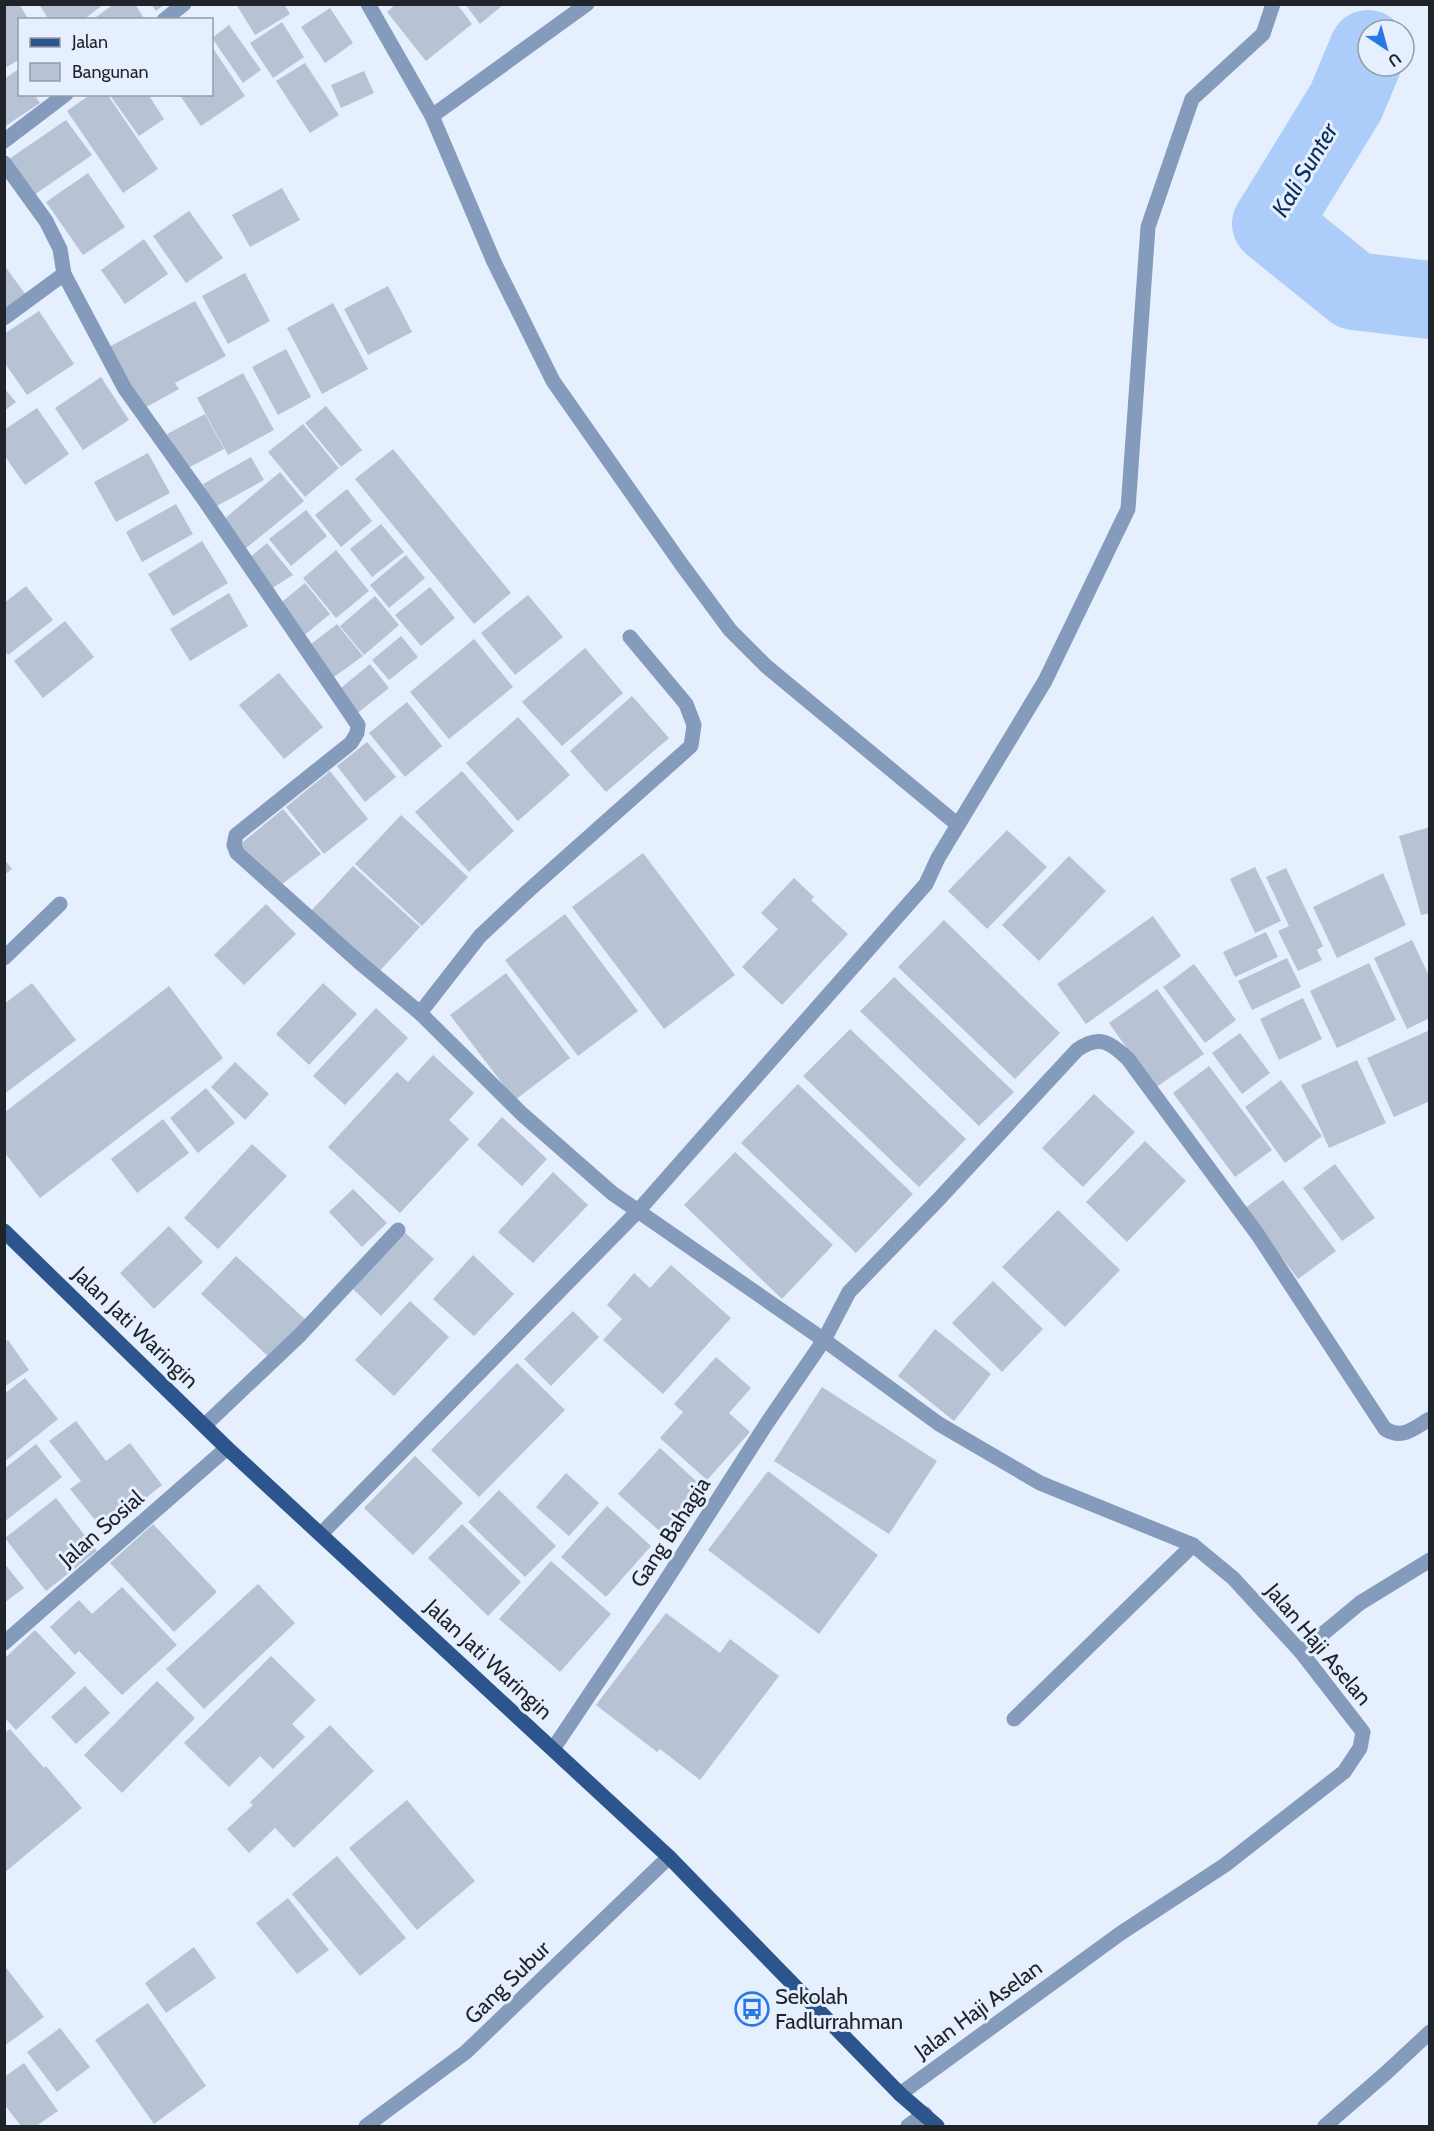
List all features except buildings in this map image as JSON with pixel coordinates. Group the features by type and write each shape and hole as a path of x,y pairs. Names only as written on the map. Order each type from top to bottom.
{"main road":[{"name":"Jalan Jati Waringin","path":"4,1231 227,1448 669,1857 900,2094 937,2127"}],"street":[{"path":"166,18 184,4"},
{"path":"368,4 432,116 494,262 553,381 730,630 766,666 958,825"},
{"path":"432,116 587,4"},
{"path":"321,1534 638,1211 926,884 938,858 1045,681 1128,509 1148,227 1192,99 1263,34 1272,4"},
{"path":"4,141 63,96"},
{"path":"4,163 46,221 60,249 64,274 4,318"},
{"name":"Jalan Haji Aselan","path":"64,274 125,389 205,501 358,725 357,733 351,743 236,835 235,849 256,872 420,1013 522,1114 612,1193 824,1340 939,1424 1040,1483 1193,1545 1233,1578 1301,1652 1363,1732 1360,1748 1344,1772 1225,1865 1121,1933 900,2094"},
{"path":"420,1013 480,936 691,746 694,724 686,704 630,636"},
{"path":"4,958 60,904"},
{"name":"Gang Bahagia","path":"553,1749 824,1340 849,1292 1086,1043 1100,1040 1114,1046 1128,1059 1258,1235 1385,1429 1393,1434 1402,1434 1430,1419"},
{"path":"205,1425 300,1335 398,1230"},
{"name":"Jalan Sosial","path":"4,1643 227,1448"},
{"path":"1014,1719 1193,1545"},
{"path":"1301,1652 1360,1603 1430,1560"},
{"name":"Gang Subur","path":"366,2127 466,2052 669,1857"},
{"path":"1325,2127 1430,2032"},
{"path":"908,2127 925,2114"}],"waterway":[{"name":"Kali Sunter","path":"1356,78 1346,102 1271,224 1354,291 1430,300"}],"place":[{"name":"Sekolah Fadlurrahman","path":"752,2009"}]}
